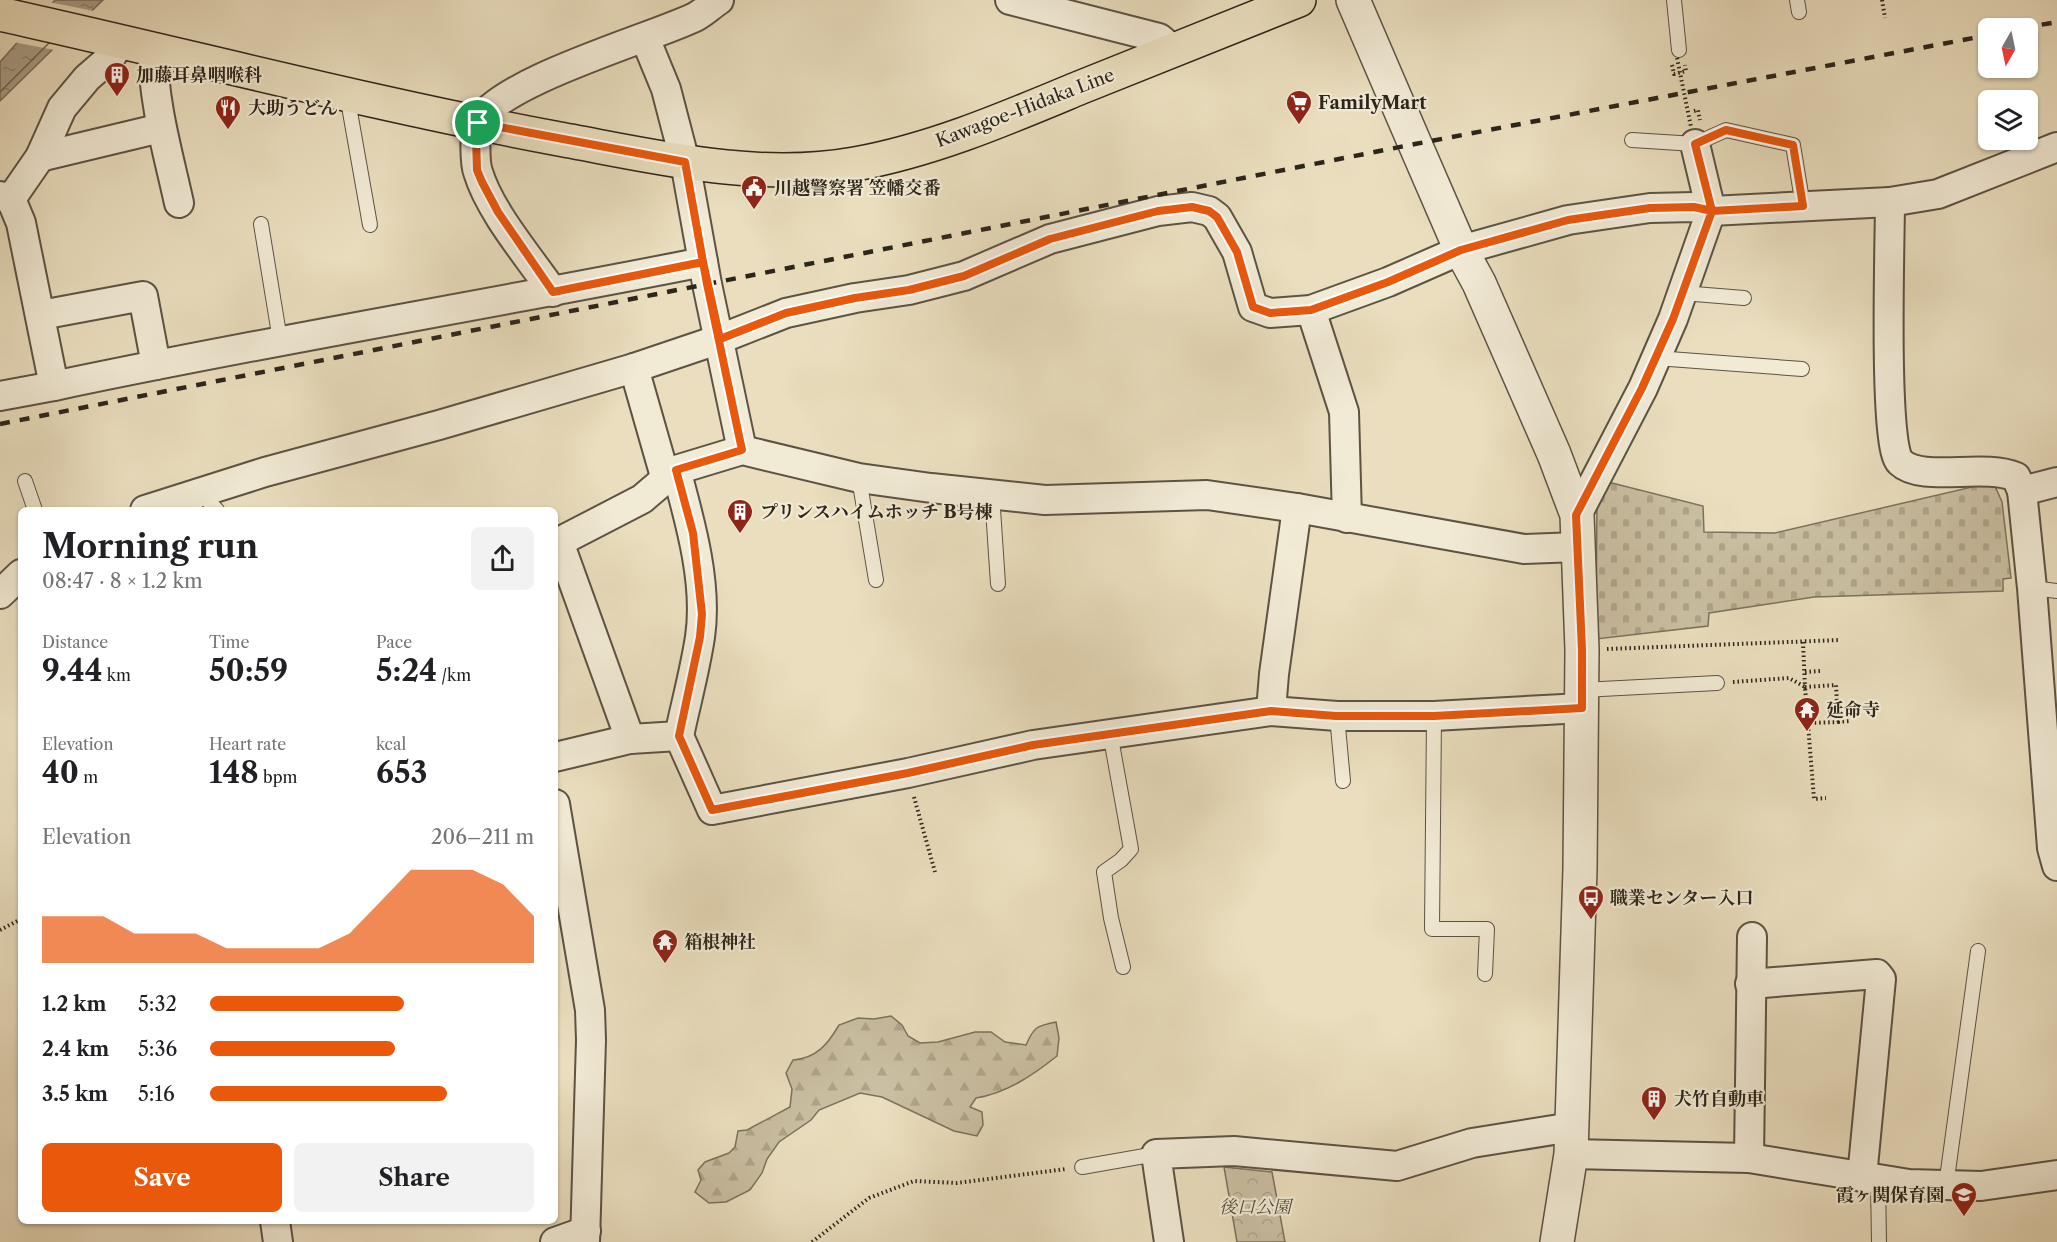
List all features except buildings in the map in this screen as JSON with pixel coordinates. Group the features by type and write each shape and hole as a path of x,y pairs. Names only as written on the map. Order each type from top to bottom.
{"main road":[{"name":"Kawagoe-Hidaka Line","path":"11,17 478,123 685,162 755,170 805,170 857,163 921,147 985,126 1299,0"}],"street":[{"path":"553,292 498,212 482,182 477,170 478,123 489,110 506,97 575,62 645,38 696,17 719,0"},
{"path":"1010,0 1159,38 1173,50"},
{"path":"1353,0 1461,250 1479,283 1554,454 1577,531 1582,650 1580,869 1572,1140 1557,1242"},
{"path":"645,38 666,89 685,162 742,450"},
{"path":"54,386 21,223 6,197 40,157 62,108 87,78 110,58 121,42"},
{"path":"153,50 153,72 161,128 179,203"},
{"path":"40,157 161,128"},
{"path":"558,542 642,499 671,475 742,450 859,477 931,488 1045,500 1207,495 1297,508 1524,549 1577,531 1656,358 1712,211 1693,136"},
{"path":"166,507 208,501 265,472 439,425 634,368 720,339 786,313 855,298 909,290 964,276 1050,239 1158,211 1192,207 1209,211 1217,217 1237,252 1253,307 1270,313 1311,310 1388,282 1461,250 1568,220 1661,207 1694,207 1712,211 1890,202 1938,194 2057,147"},
{"path":"1890,202 1889,359 1894,451 1900,462 1920,472 1973,470 2006,473 2016,477 2022,491 2045,590 2053,809 2052,848 2057,866"},
{"path":"0,396 280,340 553,292 703,262"},
{"path":"40,315 142,296 156,364"},
{"path":"1311,310 1344,412 1347,518"},
{"path":"634,368 693,533 702,614 700,637 679,736 712,810 908,773 1033,745 1271,711 1336,716 1434,716 1582,699"},
{"path":"2022,491 2057,482"},
{"path":"1271,711 1297,508"},
{"path":"558,546 630,739"},
{"path":"0,594 18,577"},
{"path":"558,755 630,739 679,736"},
{"path":"555,1242 585,1237 591,1040 590,1010 558,822"},
{"path":"1749,1158 1752,937"},
{"path":"1750,984 1877,974 1881,979 1870,1179"},
{"path":"1169,1242 1156,1154 1234,1151 1397,1166 1472,1143 1572,1140 1749,1158 1870,1179 1946,1186 1981,1186 2057,1175"},
{"path":"275,1224 278,1242"}],"lane":[{"path":"1674,0 1678,53"},
{"path":"347,95 370,225"},
{"path":"1632,140 1693,136 1726,130 1793,145 1803,206"},
{"path":"261,224 280,340"},
{"path":"1682,293 1744,298"},
{"path":"1656,358 1802,369"},
{"path":"859,477 876,580"},
{"path":"25,481 34,507"},
{"path":"992,494 998,584"},
{"path":"1582,699 1717,682"},
{"path":"1336,716 1343,781"},
{"path":"1434,716 1432,929 1487,929 1485,974"},
{"path":"1110,733 1131,849 1121,861 1104,872 1111,918 1123,967"},
{"path":"1946,1186 1978,951"},
{"path":"1082,1167 1156,1154"},
{"path":"1870,1179 1880,1242"}],"path":[{"path":"1882,0 1885,18"},
{"path":"1678,53 1693,136"},
{"path":"1582,650 1840,640"},
{"path":"1803,642 1814,799 1826,798"},
{"path":"1805,672 1820,671"},
{"path":"1717,682 1790,678 1805,687 1836,686 1838,722"},
{"path":"1809,723 1850,721"},
{"path":"908,773 935,872"},
{"path":"0,930 18,921"},
{"path":"812,1242 869,1198 914,1181 957,1183 1082,1167"}],"green space":[{"path":"1608,482 1703,506 1704,532 1775,533 1989,483 1995,486 2002,502 2011,578 2003,579 2003,591 1814,597 1709,613 1708,626 1596,639 1597,498"},
{"path":"891,1016 902,1025 908,1036 920,1043 938,1042 975,1032 991,1032 1005,1042 1026,1045 1036,1028 1056,1022 1059,1038 1057,1056 1019,1082 998,1092 976,1098 970,1107 982,1112 983,1125 977,1136 954,1131 882,1097 860,1093 819,1110 811,1120 779,1142 750,1190 726,1202 709,1203 695,1192 701,1180 698,1170 705,1162 729,1153 735,1147 738,1131 747,1130 790,1107 792,1089 786,1073 793,1060 809,1056 821,1049 839,1025 858,1018 874,1019"},
{"name":"後口公園","path":"1224,1167 1272,1172 1285,1242 1237,1242"}],"water":[{"path":"55,0 103,0 0,101 0,62"}],"pier":[{"path":"49,2 94,11 54,50 13,42"}],"railway":[{"path":"2038,25 2057,22"},
{"path":"0,424 1415,144 1978,37"}],"place":[{"name":"加藤耳鼻咽喉科","path":"117,98"},
{"name":"FamilyMart","path":"1299,126"},
{"name":"大助うどん","path":"228,131"},
{"name":"川越警察署 笠幡交番","path":"754,211"},
{"name":"プリンスハイムホッチ B号棟","path":"740,535"},
{"name":"延命寺","path":"1807,733"},
{"name":"職業センター入口","path":"1591,921"},
{"name":"箱根神社","path":"665,965"},
{"name":"犬竹自動車","path":"1654,1122"},
{"name":"霞ヶ関保育園","path":"1964,1218"}],"route":[{"path":"478,123 477,170 482,182 498,212 553,292 703,262 707,284 720,339 786,313 855,298 909,290 964,276 1050,239 1158,211 1192,207 1209,211 1217,217 1237,252 1253,307 1270,313 1311,310 1388,282 1461,250 1568,220 1650,208 1694,207 1712,211 1695,144 1726,130 1793,145 1803,206 1712,211 1673,319 1642,388 1576,515 1582,650 1582,708 1434,716 1336,716 1271,711 1033,745 908,773 712,810 679,736 700,637 702,614 693,533 676,470 742,450 707,284 685,162 478,123"}]}
